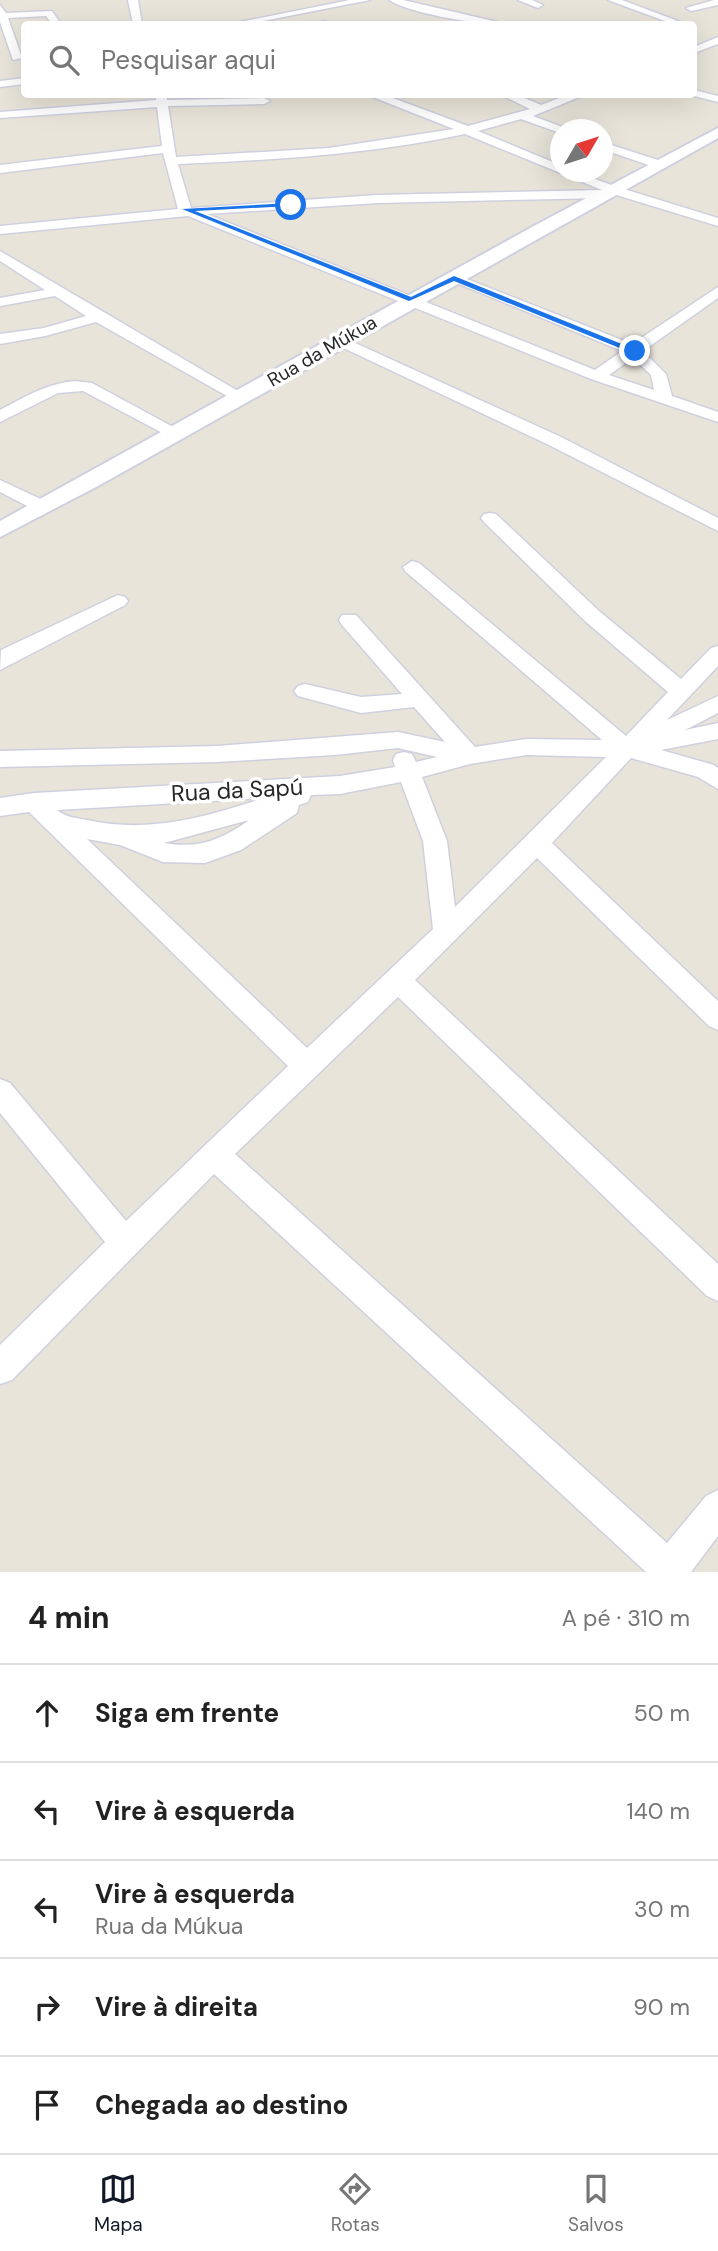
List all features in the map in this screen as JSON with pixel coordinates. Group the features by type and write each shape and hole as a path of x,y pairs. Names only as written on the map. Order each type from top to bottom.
{"street":[{"path":"133,0 137,21"},
{"path":"323,0 347,2"},
{"path":"250,21 365,0"},
{"path":"394,0 414,7 486,21"},
{"path":"523,0 538,5"},
{"path":"613,0 672,21"},
{"path":"691,8 718,2"},
{"path":"17,58 1,13 50,13 54,21"},
{"path":"697,49 718,40"},
{"path":"0,84 21,82"},
{"path":"697,94 718,99"},
{"path":"381,98 550,164"},
{"path":"514,98 542,110"},
{"path":"0,169 170,155 363,149 412,144 523,116 572,98"},
{"path":"0,115 163,99 264,101"},
{"path":"163,99 170,155 185,209"},
{"path":"523,116 550,126"},
{"name":"Rua da Múkua","path":"0,530 178,434 411,300 454,279 607,191 718,132"},
{"path":"613,149 657,164"},
{"path":"588,182 607,191 702,212 718,222"},
{"path":"0,230 185,209 463,194 607,191"},
{"path":"185,209 597,376 718,416"},
{"path":"0,255 98,317 240,397"},
{"path":"9,276 29,273"},
{"path":"454,279 635,351 657,374 664,396"},
{"path":"0,302 60,291"},
{"path":"597,376 718,291"},
{"path":"0,339 46,332 98,317"},
{"path":"340,341 555,441 718,526"},
{"path":"0,417 60,386 73,384 86,386 178,434"},
{"path":"0,485 43,507"},
{"path":"490,518 592,615 681,691"},
{"path":"411,567 627,749 714,774"},
{"path":"0,663 8,655 118,601"},
{"path":"349,620 470,756"},
{"path":"0,1368 214,1154 537,843 716,657"},
{"path":"305,691 322,692 349,704 365,706 419,699"},
{"path":"627,749 718,704"},
{"name":"Rua da Sapú","path":"0,807 34,802 340,785 407,773 470,756 526,747 627,749 718,731"},
{"path":"398,740 407,773 435,841 446,932"},
{"name":"Rua da Sapú","path":"0,759 217,754 335,747 398,740 470,756"},
{"path":"56,822 122,836 151,851 188,856 209,853 232,844 283,810 340,785"},
{"path":"34,802 307,1066"},
{"path":"537,843 718,1017"},
{"path":"398,979 718,1285"},
{"path":"0,1091 125,1243"},
{"path":"214,1154 671,1570 718,1508"}],"route":[{"path":"291,205 185,209 411,300 454,279 635,351"}]}
